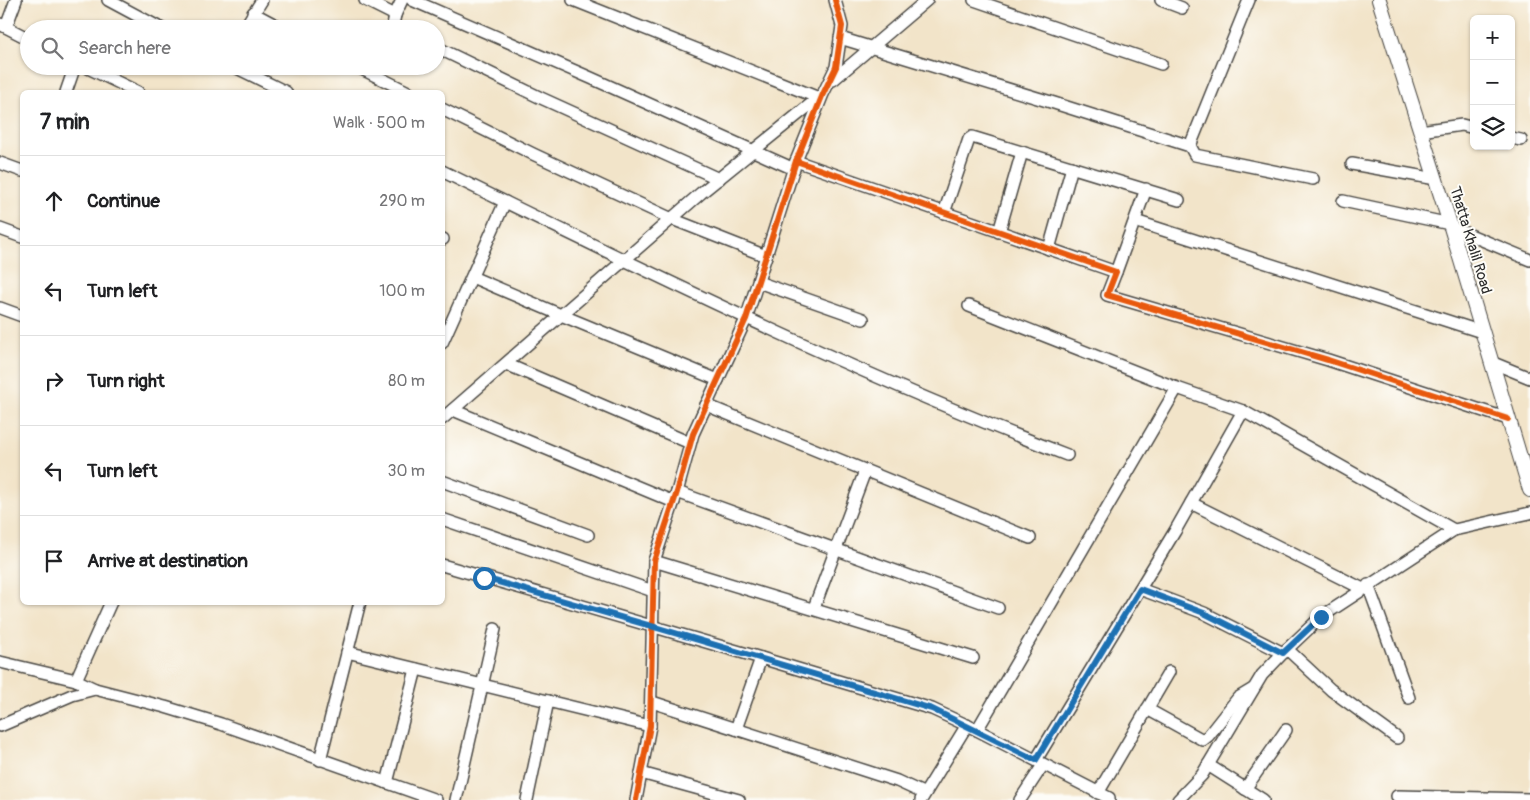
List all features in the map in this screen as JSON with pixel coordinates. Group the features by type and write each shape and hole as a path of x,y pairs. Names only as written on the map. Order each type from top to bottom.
{"street":[{"path":"16,0 3,26 20,34"},
{"path":"108,0 145,20"},
{"path":"249,20 262,0"},
{"path":"365,0 395,15"},
{"path":"394,20 402,0"},
{"path":"412,0 753,151 944,213 1116,272"},
{"path":"573,0 821,96"},
{"path":"636,800 650,726 652,702 651,626 654,561 693,434 746,319 795,165 821,96 836,67 842,26 835,0"},
{"path":"829,83 927,0"},
{"path":"974,0 1160,64"},
{"path":"1161,0 1182,8"},
{"path":"1190,146 1249,0"},
{"name":"Thatta Khalil Road","path":"1379,0 1529,483"},
{"path":"253,14 265,20"},
{"path":"840,38 1190,146 1195,155 1313,179"},
{"path":"445,50 540,98 719,179"},
{"path":"67,90 72,75"},
{"path":"103,75 134,90"},
{"path":"251,75 282,90"},
{"path":"374,75 404,90"},
{"path":"445,417 672,219 821,96"},
{"path":"445,110 672,219 766,256"},
{"path":"1420,131 1462,125 1470,127"},
{"path":"944,213 969,139 972,137 1179,200"},
{"path":"1000,232 1022,152"},
{"path":"0,163 20,170"},
{"path":"1352,164 1436,179"},
{"path":"1049,249 1072,167"},
{"path":"445,172 623,261 746,319 1007,432 1067,455"},
{"path":"1146,189 1107,296 1328,360 1508,418"},
{"path":"1343,201 1450,226 1530,260"},
{"path":"445,337 505,202"},
{"path":"1135,221 1482,332"},
{"path":"0,229 20,236"},
{"path":"472,277 561,316 718,380"},
{"path":"758,282 863,319"},
{"path":"969,306 1177,388 1243,411 1454,530"},
{"path":"0,308 20,315"},
{"path":"1491,362 1530,378"},
{"path":"506,364 690,443"},
{"path":"652,702 897,780 922,797 972,728 1177,388"},
{"path":"706,405 1030,538"},
{"path":"453,410 675,497 836,550 998,608"},
{"path":"1020,800 1039,762 1243,411"},
{"path":"814,608 865,470"},
{"path":"445,483 588,535"},
{"path":"1191,503 1366,587 1409,698"},
{"path":"1178,800 1202,775 1262,675 1321,617 1454,530 1530,513"},
{"path":"445,520 653,591"},
{"path":"654,561 814,608 973,658"},
{"path":"445,566 932,709 1039,762 1109,798 1109,800"},
{"path":"1140,589 1204,613 1285,651 1331,690 1397,738"},
{"path":"76,680 110,605"},
{"path":"320,760 359,605"},
{"path":"456,800 495,629"},
{"path":"347,652 650,726"},
{"path":"736,729 761,658"},
{"path":"0,662 76,680 94,689 166,707 221,724 436,800"},
{"path":"387,784 416,669"},
{"path":"1098,793 1169,672"},
{"path":"0,726 72,695 94,689"},
{"path":"1147,709 1203,740 1238,698 1254,689"},
{"path":"527,800 548,701"},
{"path":"1245,789 1286,730"},
{"path":"1208,765 1262,800"},
{"path":"642,773 739,800"},
{"path":"1397,796 1530,799"}],"cycle path":[{"path":"636,800 650,726 654,561 677,492 693,434 746,319 796,161 836,67 842,26 835,0"},
{"path":"796,161 1116,272 1107,295 1328,360 1508,419"}],"route":[{"path":"484,578 932,709 1036,760 1140,589 1204,613 1283,653 1321,617"}]}
